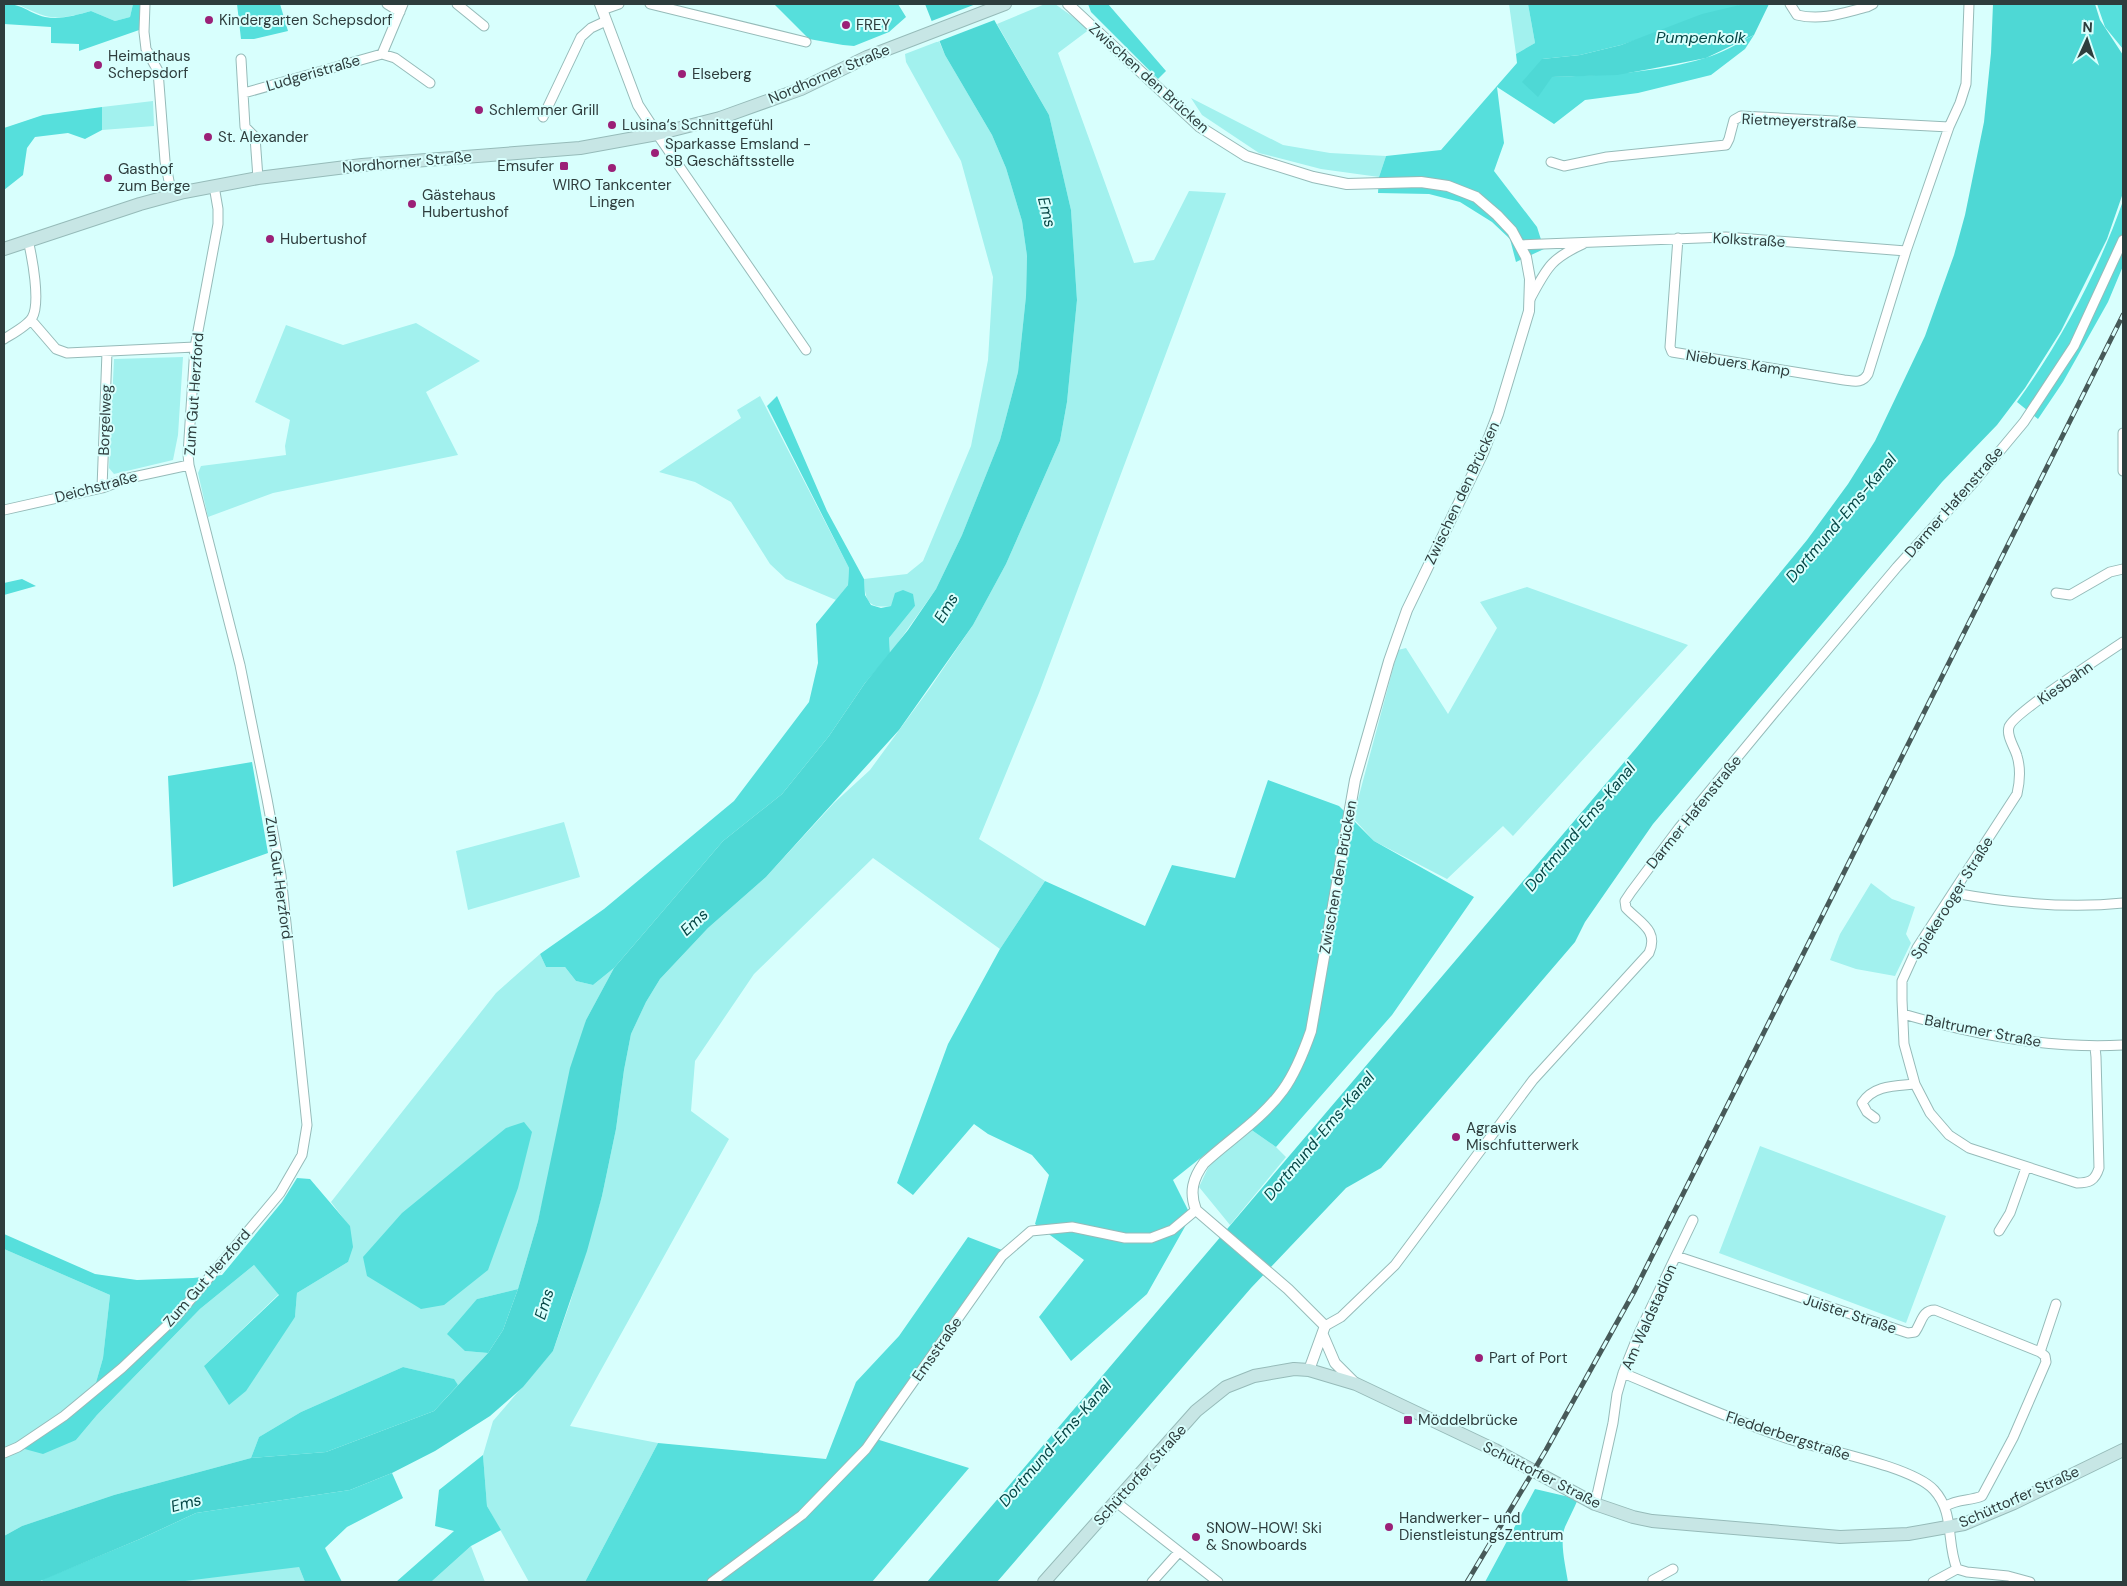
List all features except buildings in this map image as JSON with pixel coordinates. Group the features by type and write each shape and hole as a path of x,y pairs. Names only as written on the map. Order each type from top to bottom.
{"main road":[{"name":"Nordhorner Straße","path":"4,249 172,196 258,178 362,166 580,148 657,134 720,118 801,89 867,57 1005,4"},
{"name":"Schüttorfer Straße","path":"1044,1582 1196,1411 1226,1387 1254,1376 1294,1369 1310,1370 1356,1384 1495,1450 1595,1504 1633,1517 1652,1521 1840,1537 1908,1534 1964,1524 2014,1503 2123,1450"}],"street":[{"path":"145,4 144,32 146,49 158,71 165,161 172,196"},
{"path":"387,4 402,8 382,54 394,58 430,83"},
{"path":"457,4 484,26"},
{"path":"619,4 601,7 638,105 806,350"},
{"path":"650,4 806,42"},
{"name":"Zwischen den Brücken","path":"1068,4 1200,127 1246,156 1313,178 1346,184 1421,182 1448,186 1476,196 1512,231 1526,258 1530,279 1530,311 1498,414 1483,453 1407,610 1389,661 1355,780 1311,1031 1302,1055 1287,1084 1269,1107 1204,1163 1196,1174 1192,1194 1196,1210"},
{"path":"1790,4 1797,15 1810,18 1825,18 1873,4"},
{"path":"1906,251 1966,84 1969,4"},
{"path":"543,118 581,36 591,28 606,21"},
{"name":"Ludgeristraße","path":"244,93 382,54"},
{"name":"Ludgeristraße","path":"241,59 245,127 255,137 258,178"},
{"name":"Rietmeyerstraße","path":"1551,162 1564,166 1608,157 1726,144 1729,140 1731,124 1740,116 1949,127"},
{"name":"Zum Gut Herzford","path":"4,1453 18,1447 64,1416 122,1368 176,1318 280,1193 302,1155 307,1125 281,875 240,666 189,465 188,454 195,347 218,224 214,186"},
{"name":"Kolkstraße","path":"1520,245 1726,237 1906,251"},
{"name":"Niebuers Kamp","path":"1678,238 1671,339 1672,352 1859,382 1864,380 1868,374 1906,251"},
{"path":"4,339 31,320 35,312 36,298 28,240"},
{"name":"Darmer Hafenstraße","path":"1324,1330 1341,1317 1395,1265 1533,1080 1649,953 1653,943 1652,935 1626,908 1625,901 1628,896 1679,828 1774,713 1897,567 1974,482 2024,422 2074,346 2123,240"},
{"name":"Kolkstraße","path":"1530,300 1549,266 1562,253 1591,241"},
{"path":"31,320 56,349 67,353 195,347"},
{"name":"Borgelweg","path":"102,488 107,352"},
{"path":"2123,433 2123,471"},
{"name":"Deichstraße","path":"4,510 102,488 129,478 189,465"},
{"path":"2056,593 2070,595 2110,572 2123,569"},
{"name":"Kiesbahn","path":"2009,726 2013,720 2064,682 2123,642"},
{"name":"Spiekerooger Straße","path":"2009,726 2008,734 2020,771 2017,794 1954,893 1916,948 1902,981 1904,1044 1915,1084 1930,1113 1949,1135 1969,1148 2077,1183 2088,1183 2096,1176 2098,1168 2096,1057 2094,1047"},
{"path":"1954,893 1992,900 2088,907 2123,903"},
{"name":"Baltrumer Straße","path":"1903,1014 2003,1038 2036,1043 2094,1047 2123,1045"},
{"path":"1875,1118 1867,1112 1862,1103 1868,1094 1885,1087 1915,1084"},
{"path":"1999,1231 2010,1213 2026,1168"},
{"path":"1196,1210 1288,1289 1324,1330 1335,1363 1356,1384"},
{"name":"Emsstraße","path":"712,1582 802,1515 866,1449 1002,1256 1031,1231 1072,1227 1125,1238 1151,1238 1172,1230 1196,1210"},
{"name":"Am Waldstadion","path":"1595,1504 1623,1373 1639,1333 1693,1220"},
{"name":"Juister Straße","path":"1676,1256 1902,1331 1915,1332 1924,1313 1929,1310 1935,1310 2040,1352"},
{"path":"2030,1582 2008,1576 1967,1572 1957,1568 1953,1559 1946,1506 1954,1501 1975,1499 1982,1496 2012,1438 2046,1362 2045,1356 2040,1352 2056,1304"},
{"path":"1310,1370 1324,1330"},
{"name":"Fledderbergstraße","path":"1623,1373 1716,1412 1790,1439 1854,1457 1926,1482 1946,1506"},
{"path":"1116,1502 1218,1582"},
{"path":"1152,1582 1179,1552"},
{"path":"1654,1582 1652,1580 1673,1568"},
{"path":"1933,1582 1957,1568"}],"shaded area":[{"path":"4,4 16,5 51,18 91,11 115,21 130,17 133,4 143,4 142,29 79,51 79,44 51,43 51,27 4,24"},
{"path":"17,4 133,4 130,17 115,21 91,11 60,17 45,16"},
{"path":"237,4 280,4 288,31 254,39 241,39"},
{"name":"FREY","path":"774,4 898,4 906,17 889,32 854,46 843,45 809,39"},
{"path":"1045,4 1055,4 1090,29 1058,53 1134,263 1154,260 1189,191 1226,193 1039,693 979,839 1045,881 1000,949 873,858 754,974 695,1061 691,1111 729,1139 570,1426 658,1443 585,1582 529,1582 487,1506 483,1455 493,1421 553,1351 570,1303 602,1196 616,1129 631,1034 646,1002 660,979 708,928 766,877 834,803 870,770 930,688 973,625 1006,564 1060,441 1067,402 1077,300 1071,210 1049,115 997,24"},
{"path":"1088,4 1108,4 1166,71 1158,79 1091,12"},
{"path":"1509,4 1528,4 1535,43 1516,54"},
{"path":"1528,4 1744,4 1621,45 1580,55 1542,59 1552,77 1610,74 1668,67 1711,56 1754,35 1745,49 1711,75 1638,93 1585,100 1554,124 1497,87 1504,143 1494,171 1537,227 1544,249 1516,262 1510,239 1492,222 1460,202 1429,194 1378,193 1379,177 1386,156 1441,150 1517,63 1516,54 1535,43"},
{"path":"2097,4 2123,4 2123,49 2105,27"},
{"path":"939,41 945,55 992,135 1006,168 1022,221 1027,256 1026,296 1018,372 1000,440 962,535 936,589 890,654 889,638 915,606 883,607 873,605 869,602 865,593 864,579 907,574 923,561 971,446 988,360 993,277 961,161 906,62 905,54"},
{"path":"1191,98 1283,145 1330,153 1386,156 1379,177 1321,169 1259,153 1202,115"},
{"path":"153,101 154,126 102,130 102,107"},
{"path":"102,107 102,130 85,139 68,133 35,137 27,148 23,175 4,190 4,128 43,115"},
{"path":"2123,201 2123,266 2108,302 2063,382 2038,419 2017,402 2049,355 2077,305 2102,254"},
{"path":"416,323 480,361 426,392 458,455 273,493 208,517 198,473 201,466 286,455 285,446 290,420 255,402 286,325 343,345"},
{"path":"183,357 178,435 173,460 114,474 109,468 114,359"},
{"path":"760,396 849,568 848,585 836,600 786,579 770,564 731,502 695,482 659,472 741,418 737,410"},
{"path":"777,396 827,511 864,579 865,595 871,605 881,608 891,606 895,593 903,590 913,594 915,606 889,638 890,654 865,683 829,736 782,794 723,841 614,968 593,985 576,981 565,967 546,967 540,954 604,909 734,801 809,702 818,663 816,624 848,585 849,568 767,406"},
{"path":"22,579 36,586 4,595 4,583"},
{"path":"1527,587 1688,645 1513,836 1503,826 1447,879 1374,841 1353,818 1398,650 1406,648 1448,714 1497,628 1480,602"},
{"path":"252,762 268,853 173,887 168,776"},
{"path":"1268,780 1339,806 1374,841 1474,897 1392,1015 1276,1147 1243,1124 1173,1180 1191,1216 1147,1294 1071,1361 1039,1317 1084,1260 1035,1224 1049,1175 1032,1155 988,1134 974,1124 913,1195 897,1183 948,1044 1000,949 1045,881 1145,926 1172,865 1235,878"},
{"path":"564,822 580,877 468,910 456,851"},
{"path":"1871,883 1892,899 1915,907 1906,934 1911,943 1895,976 1856,969 1830,960 1840,934"},
{"path":"540,954 546,967 565,967 576,981 593,985 614,968 586,1020 538,1221 518,1289 477,1299 465,1351 488,1353 458,1385 453,1379 403,1367 301,1412 259,1437 251,1458 114,1495 22,1526 4,1536 4,1249 110,1295 103,1358 91,1400 21,1448 76,1440 97,1415 200,1309 254,1265 279,1294 204,1366 295,1317 297,1293 348,1262 350,1227 331,1202 496,993"},
{"path":"524,1122 532,1132 518,1188 488,1270 444,1305 421,1309 367,1276 363,1257 402,1213 506,1128"},
{"path":"1243,1124 1276,1147 1286,1157 1230,1225 1199,1187 1208,1168"},
{"path":"1760,1146 1946,1216 1906,1323 1719,1253"},
{"path":"297,1178 310,1179 350,1226 353,1247 348,1262 297,1293 295,1317 246,1391 229,1405 204,1366 279,1295 254,1265 200,1309 97,1415 76,1440 43,1454 21,1448 91,1400 103,1358 110,1295 4,1249 4,1234 95,1274 137,1280 222,1275 282,1202"},
{"path":"968,1237 1002,1250 873,1438 969,1468 872,1582 585,1582 658,1443 826,1459 856,1382 899,1336"},
{"path":"518,1289 503,1330 488,1353 465,1351 447,1334 477,1299"},
{"path":"403,1367 454,1379 458,1385 434,1411 326,1452 251,1458 259,1437 301,1412"},
{"path":"483,1455 487,1506 501,1530 471,1546 431,1582 396,1582 454,1531 435,1526 439,1490"},
{"path":"392,1473 403,1498 347,1527 325,1548 342,1582 305,1582 299,1567 177,1582 45,1582 41,1580 140,1539 196,1513 350,1490"},
{"path":"1535,1489 1578,1499 1563,1533 1568,1582 1485,1582"},
{"path":"471,1546 485,1582 431,1582"},
{"path":"295,1557 305,1582 178,1582"}],"water":[{"name":"Ems","path":"925,4 985,4 1049,115 1071,210 1077,300 1067,402 1060,441 1006,564 973,625 899,730 766,877 708,928 660,979 646,1002 631,1034 616,1129 602,1196 587,1251 553,1351 523,1387 490,1416 435,1451 392,1473 350,1490 196,1513 38,1582 4,1582 4,1536 22,1526 114,1495 251,1458 326,1452 434,1411 488,1353 503,1330 518,1289 538,1221 570,1068 586,1020 614,968 723,841 782,794 829,736 865,683 908,630 936,589 962,535 1000,440 1018,372 1026,296 1027,256 1022,221 1006,168 992,135 945,55"},
{"name":"Pumpenkolk","path":"1744,4 1769,4 1754,35 1706,58 1617,75 1552,77 1538,97 1522,82 1542,59 1580,55 1621,45 1702,14"},
{"name":"Dortmund-Ems-Kanal","path":"1993,4 2095,4 2100,20 2123,55 2123,193 2107,239 2061,331 2025,388 1997,425 1942,482 1653,824 1585,922 1575,942 1381,1168 1346,1188 1251,1288 997,1582 927,1582 1637,747 1807,540 1848,484 1875,441 1925,336 1954,255 1965,215 1984,122 1991,53"}],"pier":[{"path":"976,4 988,4 997,19 937,42 929,22"}],"railway":[{"path":"1467,1582 1546,1450 1635,1290 2123,315"}],"place":[{"name":"Kindergarten Schepsdorf","path":"209,20"},
{"name":"FREY","path":"846,25"},
{"name":"Heimathaus Schepsdorf","path":"98,65"},
{"name":"Elseberg","path":"682,74"},
{"name":"Schlemmer Grill","path":"479,110"},
{"name":"Lusina‘s Schnittgefühl","path":"612,125"},
{"name":"St. Alexander","path":"208,137"},
{"name":"Sparkasse Emsland - SB Geschäftsstelle","path":"655,153"},
{"name":"Emsufer","path":"564,166"},
{"name":"WIRO Tankcenter Lingen","path":"612,168"},
{"name":"Gasthof zum Berge","path":"108,178"},
{"name":"Gästehaus Hubertushof","path":"412,204"},
{"name":"Hubertushof","path":"270,239"},
{"name":"Agravis Mischfutterwerk","path":"1456,1137"},
{"name":"Part of Port","path":"1479,1358"},
{"name":"Möddelbrücke","path":"1408,1420"},
{"name":"Handwerker- und DienstleistungsZentrum","path":"1389,1527"},
{"name":"SNOW-HOW! Ski & Snowboards","path":"1196,1537"}]}
